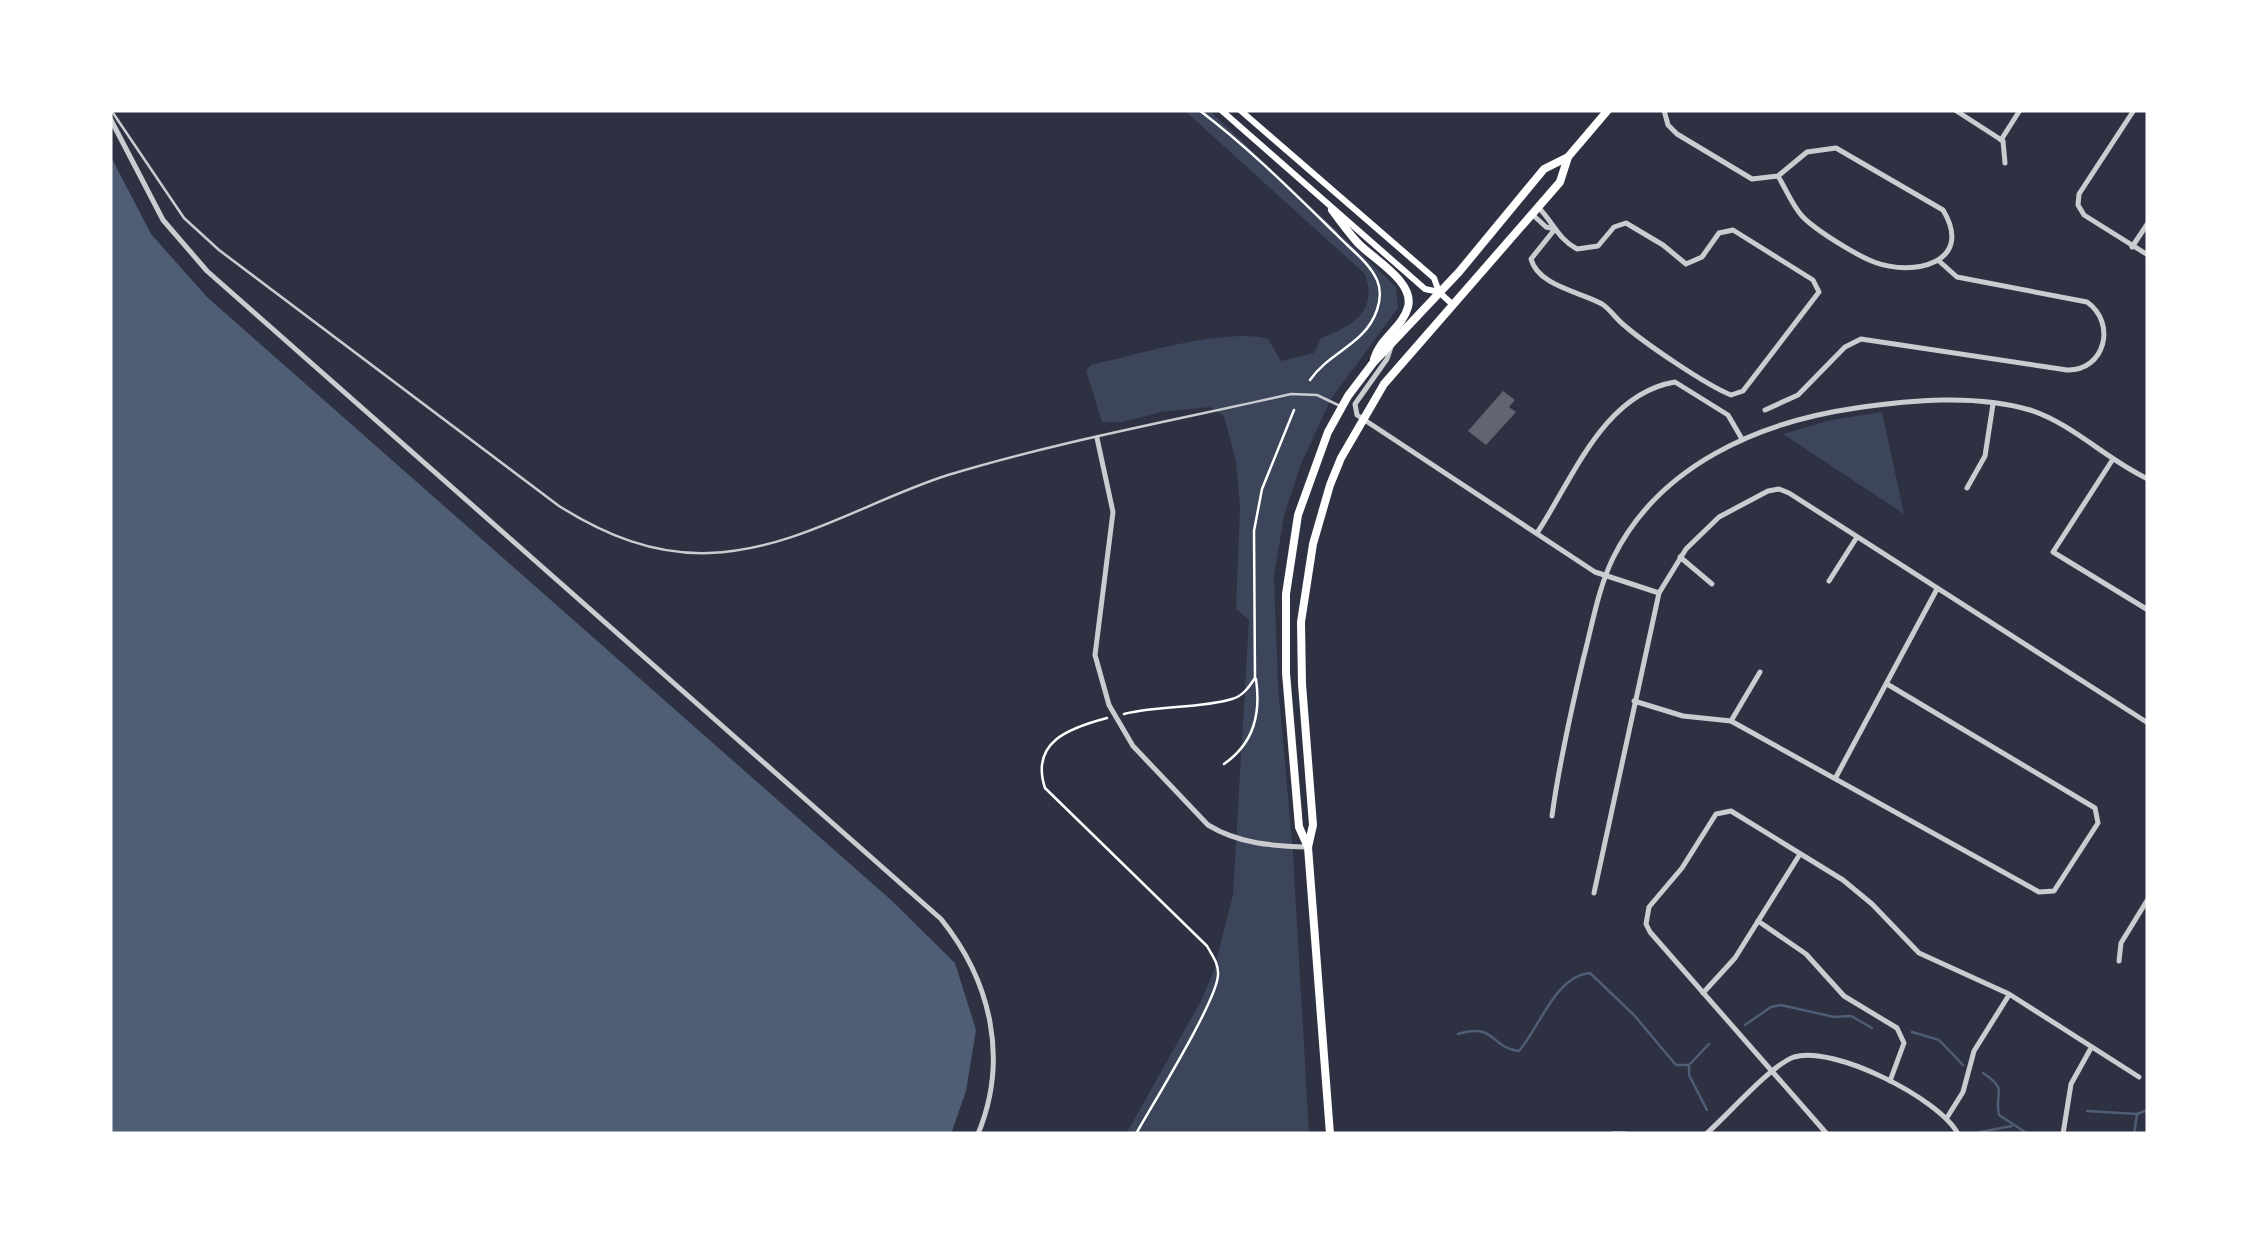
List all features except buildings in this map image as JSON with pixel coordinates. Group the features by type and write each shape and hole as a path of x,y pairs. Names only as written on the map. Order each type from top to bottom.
{"main road":[{"path":"1220,110 1424,290 1439,292"},
{"path":"1240,110 1434,278 1439,292 1452,304"},
{"path":"1308,847 1299,827 1287,687 1286,594 1292,545 1319,452 1341,406 1373,363 1544,169 1568,156 1608,110"},
{"path":"1330,1134 1308,847 1313,825 1301,654 1307,574 1330,485 1384,384 1560,182 1568,156"},
{"path":"1332,210 1357,242 1403,284 1409,297 1407,311 1378,346 1373,363"}],"street":[{"path":"1664,110 1673,131 1745,176 1758,180 1778,176 1807,152 1827,148 1846,152 1943,210 1951,233 1948,250 1939,261 1914,270 1870,260 1806,220 1778,176"},
{"path":"1955,110 2001,140"},
{"path":"2005,163 2001,140 2020,110"},
{"path":"2134,110 2078,200 2084,215 2148,255"},
{"path":"110,118 163,220 208,271 941,920 969,958 991,1019 993,1075 978,1134"},
{"path":"1535,210 1546,227 1554,229 1564,242 1583,250 1598,246 1614,227 1626,224 1690,264 1702,258 1716,236 1733,230 1813,280 1819,292 1743,392 1730,396 1625,326 1609,308 1588,296 1568,291 1534,268 1532,260 1554,229"},
{"path":"2132,247 2148,223"},
{"path":"1764,410 1798,395 1846,347 1861,339 2067,370 2086,367 2097,358 2105,330 2099,313 2087,302 1956,278 1939,261"},
{"path":"1392,343 1386,359 1355,404 1354,411 1362,420 1595,572 1659,592"},
{"path":"1536,534 1591,443 1616,413 1655,386 1675,382 1728,415 1742,438"},
{"path":"1552,816 1574,698 1606,575 1634,524 1698,462 1742,438 1862,407 1922,402 1992,404 2041,414 2148,478"},
{"path":"1967,488 1986,456 1992,404"},
{"path":"1097,438 1113,512 1095,654 1110,705 1133,746 1208,825 1264,846 1308,847"},
{"path":"2113,459 2053,552 2148,610"},
{"path":"1594,892 1659,592 1680,557 1719,517 1774,490 1790,493 2148,723"},
{"path":"1829,581 1857,537"},
{"path":"1680,557 1712,584"},
{"path":"1836,778 1937,589"},
{"path":"1732,721 1760,672"},
{"path":"1634,701 1683,716 1732,721 2044,894 2058,886 2098,823 2098,812 1887,684"},
{"path":"1827,1134 1650,932 1646,915 1716,814 1723,810 1733,812 1859,892 1919,953 2010,994 2139,1077"},
{"path":"1703,992 1726,970 1800,854"},
{"path":"2119,961 2121,943 2148,899"},
{"path":"1758,921 1806,954 1844,996 1897,1028 1904,1043 1890,1081"},
{"path":"1948,1116 1963,1092 1974,1051 2010,994"},
{"path":"2063,1134 2071,1084 2092,1047"},
{"path":"1706,1134 1790,1058 1801,1056 1850,1065 1890,1081 1948,1116 1958,1134"},
{"path":"1613,1134 1626,1134"}],"lane":[{"path":"111,110 168,196 200,235 559,506 632,543 706,553 772,544 943,477 1097,438 1290,394 1317,396 1341,406"}],"path":[{"path":"1199,110 1300,198 1370,268 1379,282 1380,299 1368,330 1360,340 1328,359 1310,380"},
{"path":"1224,764 1252,738 1258,696 1254,532 1262,489 1294,410"},
{"path":"1122,714 1152,706 1233,699 1247,691 1255,678"},
{"path":"1108,718 1066,732 1046,748 1039,770 1045,788 1207,946 1217,964 1218,978 1208,1004 1136,1134"}],"shaded area":[{"path":"1184,110 1209,110 1396,287 1398,308 1331,399 1301,464 1284,516 1274,576 1309,1134 1126,1134 1201,1001 1213,973 1233,895 1249,620 1236,609 1240,507 1236,462 1224,416 1210,407 1102,422 1086,370 1091,365 1156,349 1229,337 1268,339 1281,361 1314,353 1321,338 1360,316 1368,298 1365,274"},
{"path":"110,155 151,234 207,297 891,900 955,963 976,1030 966,1091 951,1134 110,1134"},
{"path":"1882,412 1904,514 1783,434 1831,420"}],"waterway":[{"path":"1458,1034 1479,1031 1519,1051 1567,983 1590,973 1634,1015 1676,1065 1689,1065 1709,1044"},
{"path":"1745,1025 1771,1007 1781,1005 1834,1017 1851,1016 1872,1028"},
{"path":"1912,1032 1939,1040 1963,1065"},
{"path":"1689,1066 1689,1075 1707,1110"},
{"path":"1983,1073 1998,1088 1999,1115 2028,1134"},
{"path":"2134,1134 2137,1114 2148,1110"},
{"path":"2087,1111 2137,1114"},
{"path":"1980,1132 2012,1126"}]}
